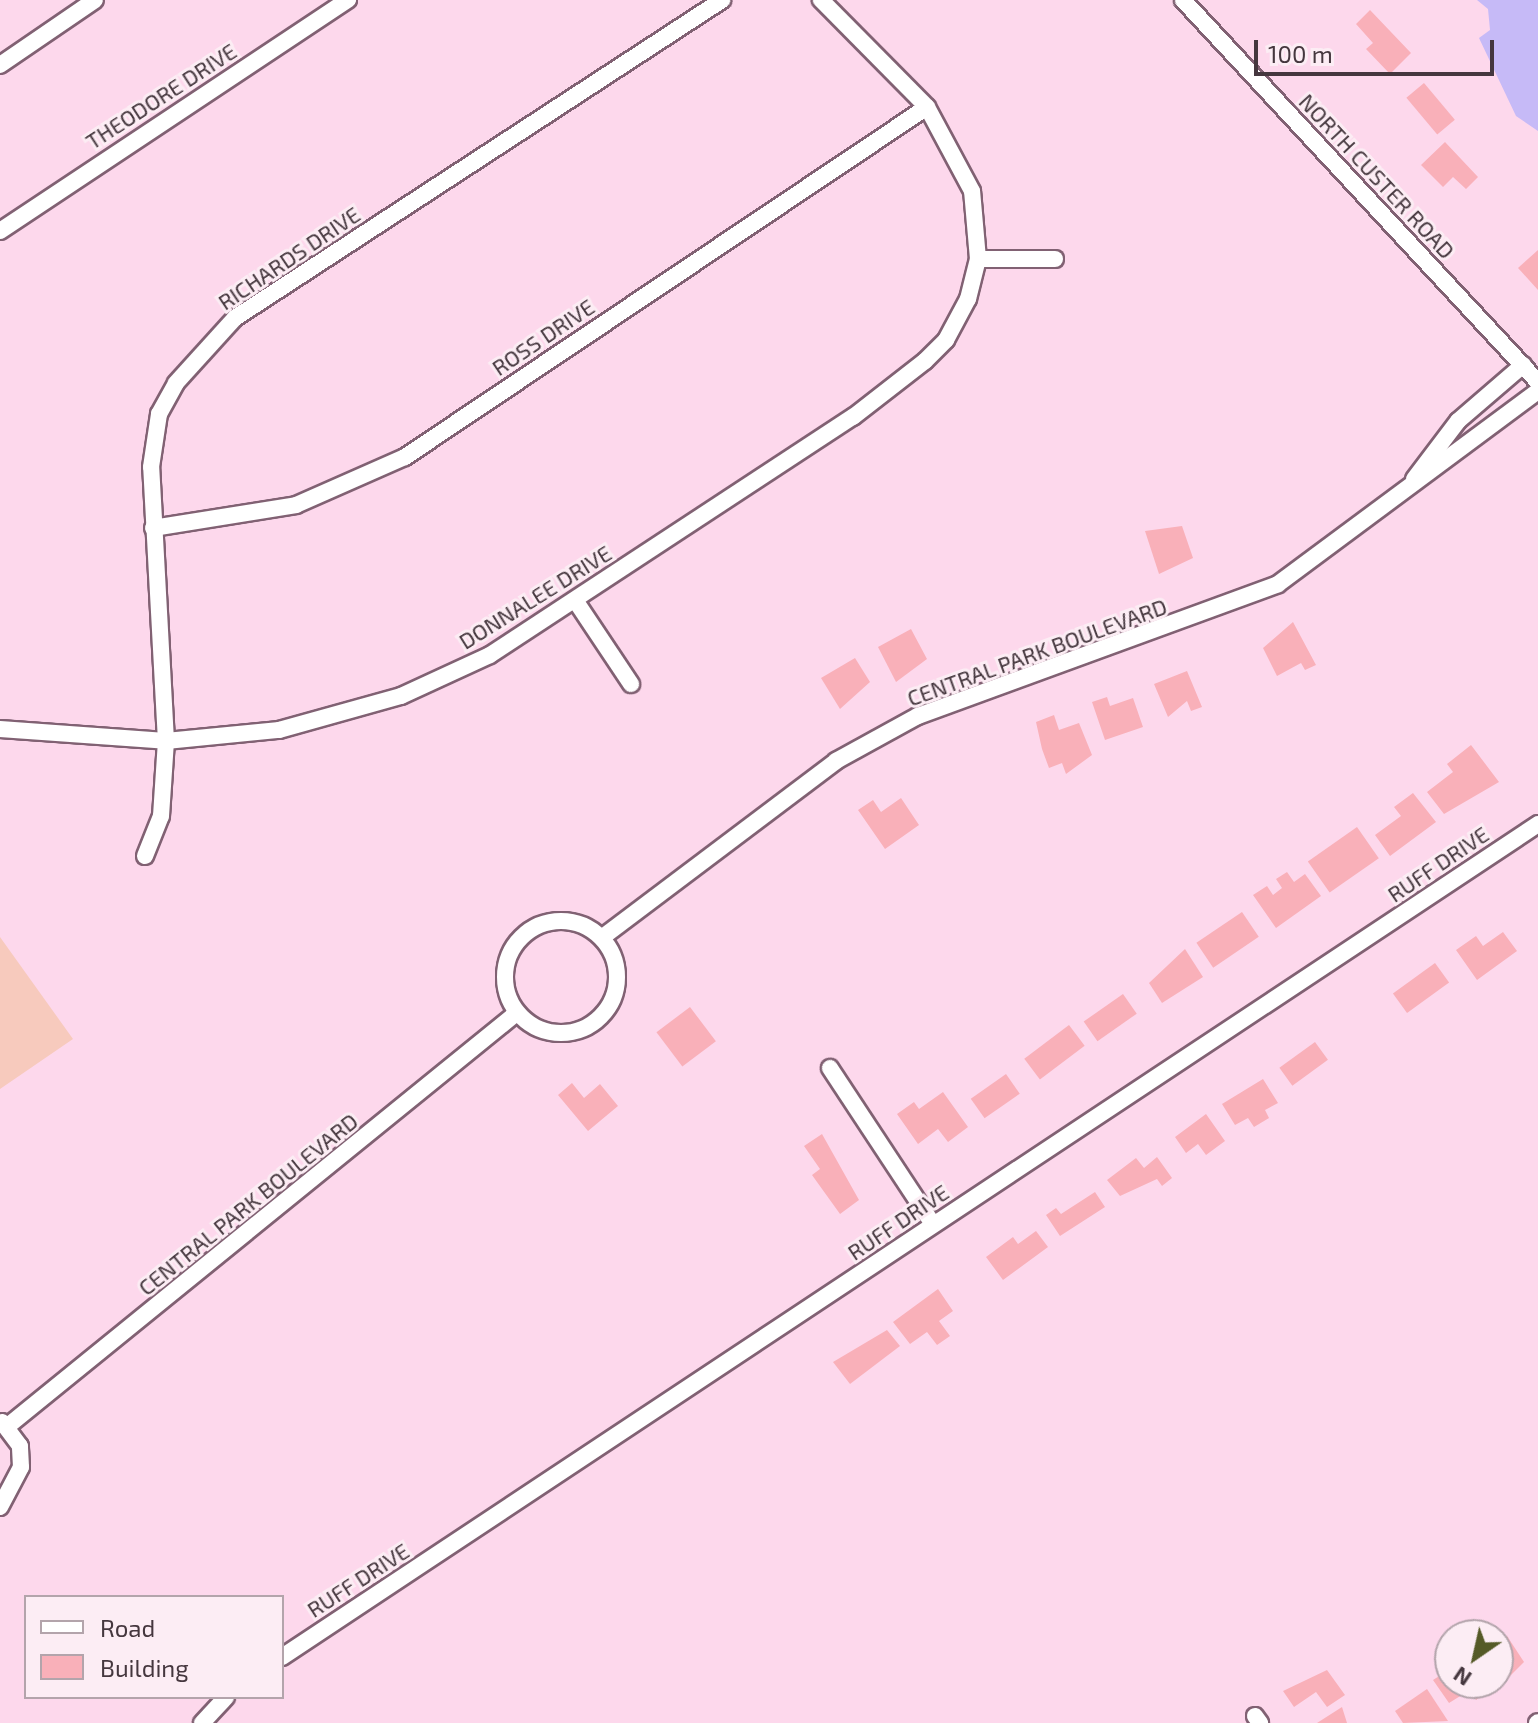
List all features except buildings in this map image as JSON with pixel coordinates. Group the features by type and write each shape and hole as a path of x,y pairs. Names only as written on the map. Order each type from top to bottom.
{"street":[{"path":"0,65 95,0"},
{"name":"THEODORE DRIVE","path":"0,231 348,0"},
{"name":"RICHARDS DRIVE","path":"145,856 161,816 166,741 151,467 159,414 176,383 235,318 722,0"},
{"name":"DONNALEE DRIVE","path":"0,729 166,741 279,730 401,696 490,655 897,386 946,340 968,299 978,259 972,191 927,107 821,0"},
{"name":"NORTH CUSTER ROAD","path":"1183,0 1538,382"},
{"name":"ROSS DRIVE","path":"153,528 249,517 368,477 927,107"},
{"path":"978,259 1055,259"},
{"name":"CENTRAL PARK BOULEVARD","path":"1414,479 1458,421 1523,365"},
{"name":"CENTRAL PARK BOULEVARD","path":"604,936 836,761 918,716 1278,584 1414,479 1477,442 1538,391"},
{"path":"575,600 631,684"},
{"name":"RUFF DRIVE","path":"284,1656 1538,824"},
{"path":"567,921 604,936 617,984 604,1014 588,1027 560,1034 514,1015 504,984 508,955 531,930 567,921"},
{"name":"CENTRAL PARK BOULEVARD","path":"0,1507 21,1467 5,1423 514,1015"},
{"path":"830,1068 933,1224"},
{"path":"202,1723 224,1699"}],"shaded area":[{"path":"1477,0 1538,0 1538,131 1516,116 1479,38 1490,30 1488,9"},
{"path":"0,937 73,1039 0,1089"}]}
